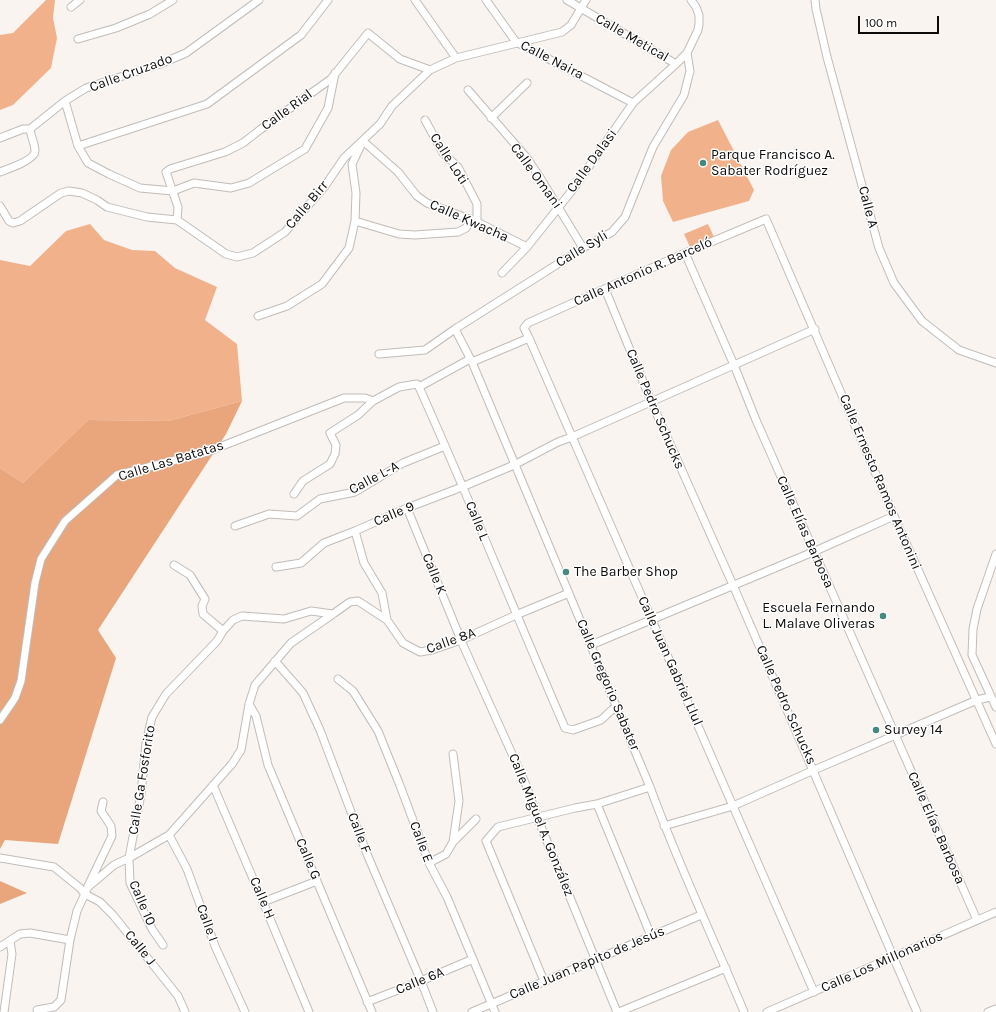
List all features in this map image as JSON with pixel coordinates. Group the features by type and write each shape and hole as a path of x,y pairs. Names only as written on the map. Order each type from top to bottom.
{"street":[{"path":"71,7 80,0"},
{"path":"78,39 116,28 150,14 173,0"},
{"name":"Calle Cruzado","path":"0,138 23,129 30,129 65,101 86,88 160,64 186,53 259,0"},
{"path":"78,146 207,104 301,35 328,0"},
{"path":"415,0 456,58"},
{"name":"Calle Naira","path":"486,0 516,42 633,103"},
{"name":"Calle Metical","path":"567,0 676,64"},
{"name":"Calle Birr","path":"0,206 9,221 14,223 20,221 61,193 69,191 82,193 97,200 107,207 147,217 178,220 226,254 237,257 253,253 285,232 325,186 344,158 380,124 392,106 430,70 456,58 516,42 562,32 571,25 586,0"},
{"path":"687,53 698,30 699,24 699,15 691,0"},
{"name":"Calle A","path":"816,0 816,9 827,56 879,248 894,283 922,321 959,350 996,363"},
{"name":"Calle Rial","path":"178,220 178,207 166,172 170,169 225,152 244,143 261,129 331,79 363,37 368,33 400,59 430,70"},
{"name":"Calle Dalasi","path":"502,272 527,247 574,188 633,103 687,53"},
{"name":"Calle Syli","path":"379,354 425,350 583,248 612,232 625,217 653,147 684,95 690,71 687,53"},
{"path":"65,101 78,146 88,163 140,188 173,190 194,183 231,188 249,184 305,149 328,108 335,73"},
{"path":"491,118 527,83"},
{"name":"Calle Omani","path":"468,90 527,158 559,206 583,248"},
{"name":"Calle Loti","path":"424,120 444,153 458,167 477,204 474,220"},
{"path":"0,172 29,160 34,156 35,152 30,136 30,129"},
{"path":"258,316 287,306 322,284 349,248 355,221 356,193 352,164 363,141"},
{"name":"Calle Kwacha","path":"363,141 398,172 417,196 427,203 474,220 527,247"},
{"name":"Calle Antonio R. Barceló","path":"526,331 524,328 528,323 685,253 766,219"},
{"name":"Calle Ernesto Ramos Antonini","path":"766,219 894,516 996,744"},
{"path":"355,221 399,234 415,235 458,232 466,228 474,220"},
{"name":"Calle Elías Barbosa","path":"685,253 734,365 756,420 976,920"},
{"name":"Calle Pedro Schucks","path":"605,289 651,401 814,770 917,1012"},
{"name":"Calle Gregorio Sabater","path":"456,329 471,361 591,645 701,915 726,968 744,1012"},
{"name":"Calle 9","path":"276,567 301,563 324,543 514,465 558,442 815,330"},
{"name":"Calle Juan Gabriel Llul","path":"526,331 814,992"},
{"path":"294,494 303,481 330,464 335,454 336,445 330,434 358,415 373,401 398,387 417,384 419,387 471,361 528,338"},
{"name":"Calle L","path":"419,387 565,728 574,730 601,720 616,706"},
{"name":"Calle Las Batatas","path":"0,720 15,698 21,681 35,583 41,559 64,522 117,475 208,452 344,398 364,398 373,401"},
{"name":"Calle L-A","path":"236,526 269,514 297,516 320,499 355,492 403,463 445,446"},
{"name":"Calle K","path":"407,508 461,640"},
{"path":"591,645 814,552 894,516"},
{"name":"Calle 8A","path":"355,531 364,563 382,594 387,620 403,643 420,652 432,650 461,640 569,593"},
{"path":"996,554 977,609 973,629 972,655 990,697 996,707"},
{"path":"174,565 190,575 205,598 202,606 203,614 223,631"},
{"path":"986,582 996,571"},
{"path":"88,887 114,865 169,835 232,764 241,750 254,685 291,643 350,602 358,601 387,620"},
{"name":"Calle Ga Fosforito","path":"129,858 141,794 146,743 152,717 166,694 217,641 223,631 233,620 242,616 284,619 311,611 333,614"},
{"name":"Calle Miguel A. González","path":"461,640 526,785 537,817 618,1012"},
{"name":"Calle F","path":"275,661 303,693 320,730 367,854 433,1012"},
{"name":"Calle E","path":"338,679 353,691 378,731 429,863 447,897 495,1012"},
{"path":"664,826 733,806 977,700 990,697"},
{"name":"Calle G","path":"249,704 256,716 268,765 372,1012"},
{"path":"453,754 459,801 453,842"},
{"name":"Calle H","path":"213,785 264,902 309,1012"},
{"path":"544,981 486,841 498,827 597,804 650,787"},
{"path":"37,1010 54,1007 61,1000 70,940 77,911 112,836 111,826 101,811 103,802"},
{"path":"597,804 651,936"},
{"path":"429,863 446,854 453,842 476,819"},
{"name":"Calle I","path":"169,835 187,869 215,946 245,1012"},
{"name":"Calle J","path":"0,858 54,867 80,888 85,894 100,902 114,915 178,996 185,1012"},
{"name":"Calle 10","path":"129,858 130,883 152,929 163,945"},
{"path":"264,902 317,880"},
{"name":"Calle Los Millonarios","path":"767,1012 996,912"},
{"name":"Calle Juan Papito de Jesús","path":"472,1012 701,915"},
{"path":"0,947 20,934 30,933 70,940"},
{"path":"3,1009 12,954 10,941"},
{"name":"Calle 6A","path":"367,1002 473,959"},
{"path":"618,1012 726,968"},
{"path":"988,1012 996,1009"}],"shaded area":[{"path":"46,0 55,0 53,18 57,38 51,68 13,105 0,110 0,35 13,33"},
{"name":"Parque Francisco A. Sabater Rodríguez","path":"718,120 754,190 749,201 673,222 663,201 661,176 671,150 688,132"},
{"path":"90,224 104,240 132,250 155,251 175,268 217,287 205,320 237,344 242,401 168,421 88,420 23,483 0,468 0,260 30,266 66,231"},
{"path":"708,224 714,237 690,247 684,234"},
{"path":"242,401 226,434 98,630 116,658 58,844 5,840 0,849 0,468 23,483 88,420 168,421"},
{"path":"0,881 27,893 0,904"}],"place":[{"name":"Parque Francisco A. Sabater Rodríguez","path":"703,163"},
{"name":"The Barber Shop","path":"566,572"},
{"name":"Escuela Fernando L. Malave Oliveras","path":"883,616"},
{"name":"Survey 14","path":"876,730"}]}
